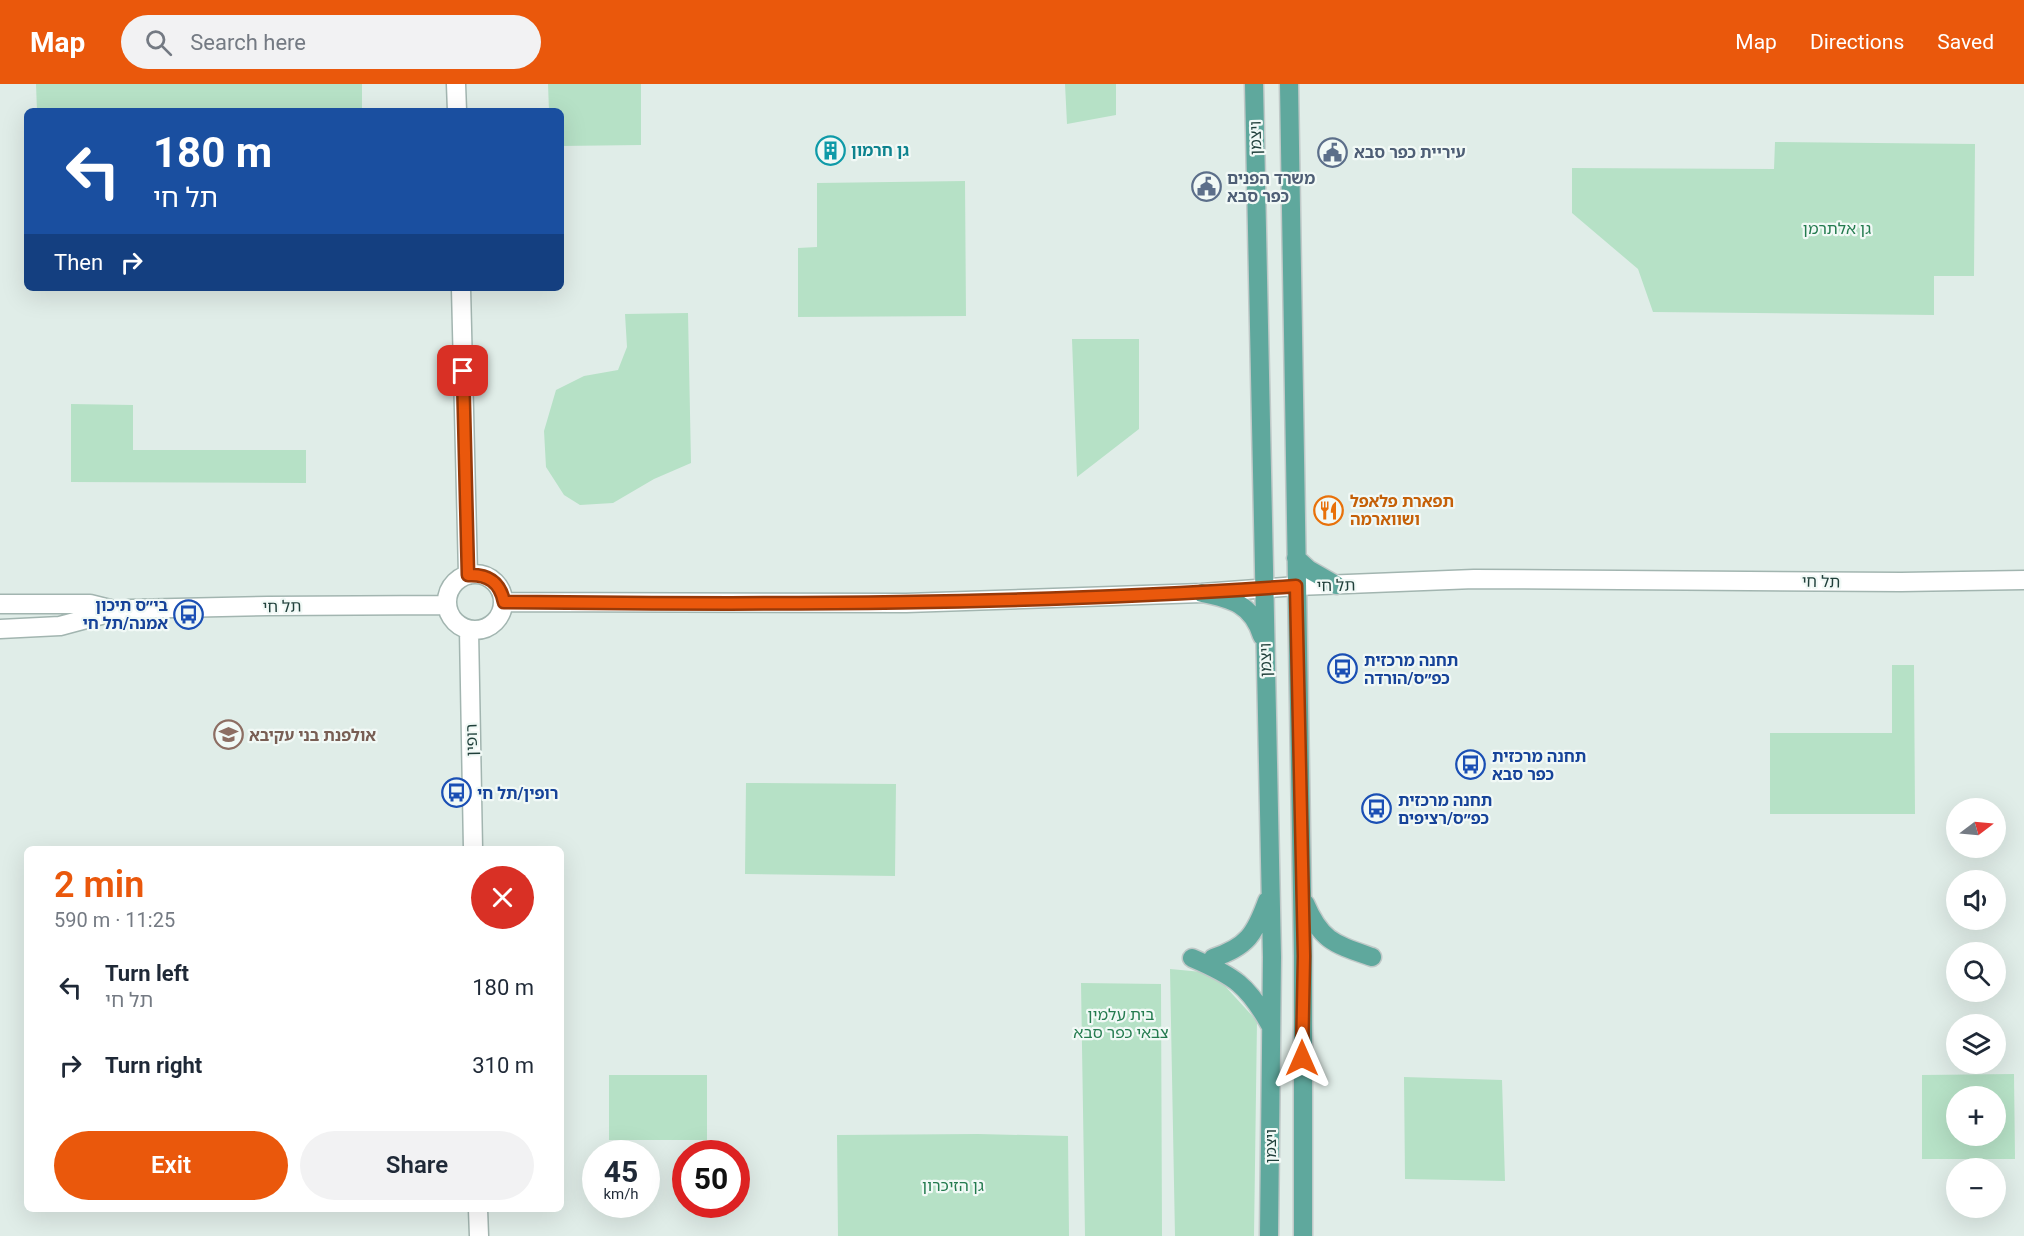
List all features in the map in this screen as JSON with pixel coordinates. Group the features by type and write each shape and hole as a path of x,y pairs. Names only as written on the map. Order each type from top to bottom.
{"main road":[{"name":"ויצמן","path":"1254,84 1272,957 1269,1236"},
{"name":"ויצמן","path":"1288,84 1301,895 1304,956 1303,1236"},
{"path":"1296,558 1308,569 1336,585"},
{"path":"1202,593 1226,598 1238,603 1248,611 1256,621 1265,645"},
{"path":"1213,958 1239,948 1252,934 1261,918 1269,893"},
{"path":"1301,895 1319,931 1332,942 1372,957"},
{"path":"1192,958 1236,980 1251,993 1271,1027"}],"street":[{"path":"456,84 457,108"},
{"path":"461,291 468,575"},
{"path":"480,574 497,584 504,602 502,613 496,622 479,630 469,630 455,622 447,605 452,586 459,579 468,575 480,574"},
{"name":"תל חי","path":"504,602 906,603 1202,593 1296,586 1474,579 1901,582 2024,580"},
{"name":"תל חי","path":"3,603 90,604 116,610"},
{"name":"תל חי","path":"0,629 60,626 116,610 447,605"},
{"name":"רופין","path":"469,630 473,846"},
{"path":"478,1212 479,1236"}],"green space":[{"path":"36,84 362,84 362,108 37,108"},
{"path":"548,84 641,84 641,145 564,146 564,108 549,108"},
{"path":"1065,84 1116,84 1116,115 1067,124"},
{"name":"גן אלתרמן","path":"1775,142 1975,144 1974,276 1934,276 1934,315 1653,312 1638,269 1572,213 1572,168 1774,169"},
{"path":"965,181 966,316 798,317 798,248 817,247 817,183"},
{"path":"688,313 691,463 654,479 613,503 580,505 564,495 546,467 544,431 556,390 584,376 618,370 627,347 625,314"},
{"path":"1072,339 1139,339 1139,429 1077,477"},
{"path":"71,404 133,405 133,450 306,450 306,483 71,482"},
{"path":"1892,665 1914,665 1915,814 1770,814 1770,733 1892,733"},
{"path":"746,783 896,784 895,876 745,874"},
{"path":"1170,969 1213,973 1257,1021 1254,1236 1175,1236"},
{"name":"בית עלמין צבאי כפר סבא","path":"1081,983 1161,984 1162,1236 1085,1236"},
{"path":"2014,1074 2015,1159 1922,1159 1922,1075"},
{"path":"609,1075 707,1075 707,1140 609,1140"},
{"path":"1404,1077 1502,1080 1505,1181 1405,1179"},
{"name":"גן הזיכרון","path":"837,1135 1068,1136 1069,1236 838,1236"}],"place":[{"name":"גן חרמון","path":"830,150"},
{"name":"עיריית כפר סבא","path":"1333,152"},
{"name":"משרד הפנים כפר סבא","path":"1206,187"},
{"name":"תפארת פלאפל ושווארמה","path":"1329,510"},
{"name":"בי״ס תיכון אמנה/תל חי","path":"189,614"},
{"name":"תחנה מרכזית כפ״ס/הורדה","path":"1343,669"},
{"name":"אולפנת בני עקיבא","path":"228,735"},
{"name":"תחנה מרכזית כפר סבא","path":"1471,765"},
{"name":"רופין/תל חי","path":"456,793"},
{"name":"תחנה מרכזית כפ״ס/רציפים","path":"1377,809"}],"route":[{"path":"463,371 468,575 480,574 497,584 504,602 906,603 1202,593 1296,586 1304,956 1302,1058"}]}
